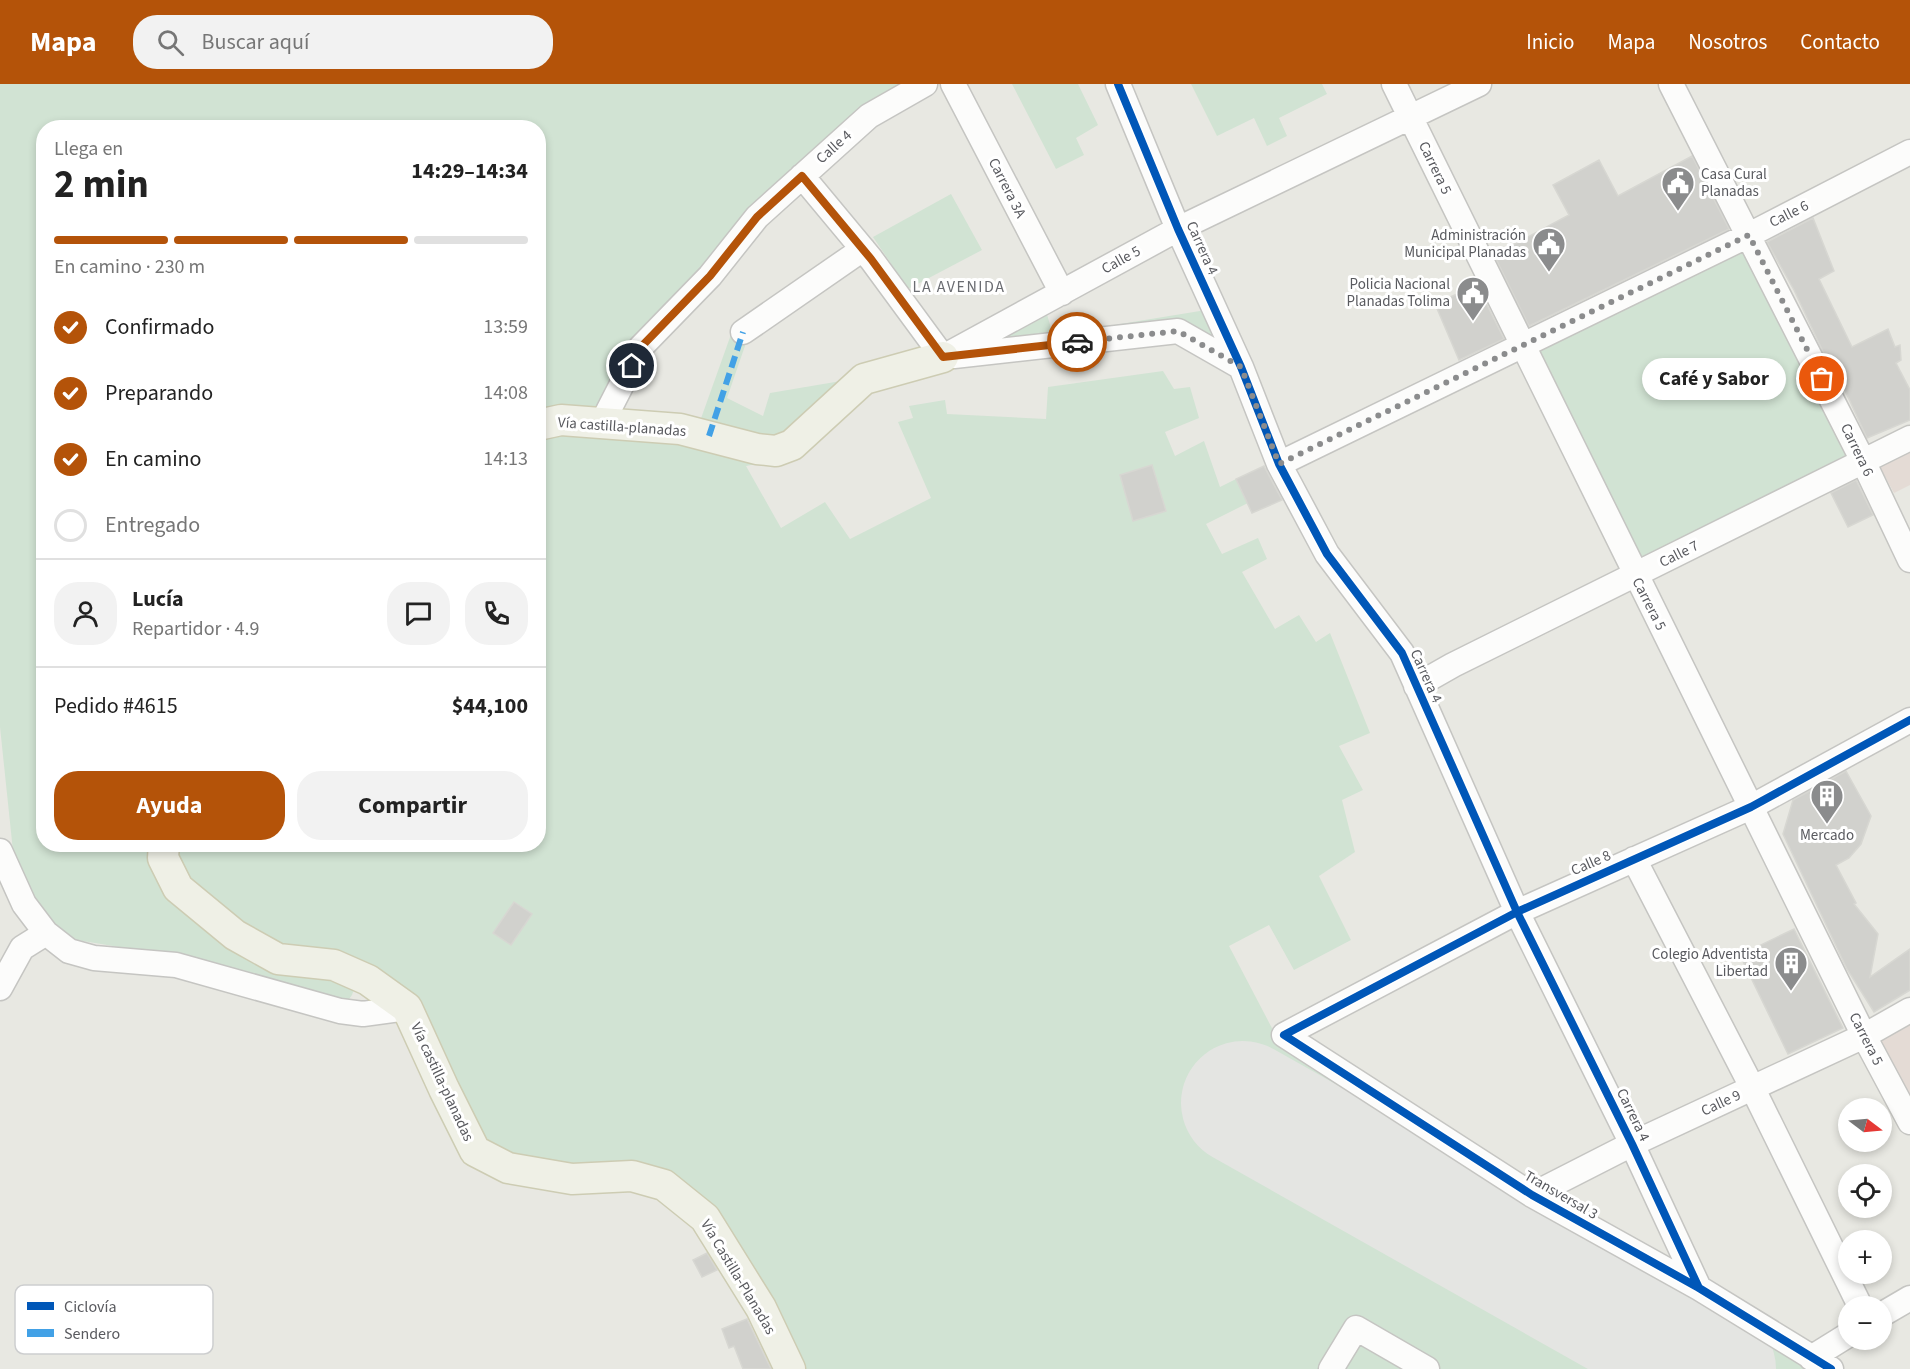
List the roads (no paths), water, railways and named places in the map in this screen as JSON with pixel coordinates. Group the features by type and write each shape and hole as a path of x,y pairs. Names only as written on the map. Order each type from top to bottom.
{"main road":[{"name":"Calle 5","path":"776,451 792,445 864,379 943,357"},
{"name":"Vía castilla-planadas","path":"546,423 561,420 680,429 757,449 776,451"},
{"name":"Vía castilla-planadas","path":"164,852 164,858 178,888 235,935 278,959 334,965 368,981 407,1008 475,1151 508,1168 572,1179"},
{"name":"Vía Castilla-Planadas","path":"572,1179 632,1176 664,1185 705,1218 760,1308 790,1369"}],"street":[{"name":"Calle 4","path":"602,423 641,347 710,276 757,217 868,116 925,84"},
{"name":"Carrera 3A","path":"953,84 1062,293"},
{"name":"Carrera 4","path":"1118,84 1178,229 1241,367 1279,464 1327,554 1402,653 1517,912 1632,1144 1699,1288"},
{"name":"Carrera 5","path":"1394,84 1635,576 1864,1036 1910,1122"},
{"name":"Calle 5","path":"943,357 1178,229 1479,84"},
{"name":"Carrera 6","path":"1671,84 1863,461 1910,560"},
{"name":"Calle 6","path":"1279,464 1749,235 1910,152"},
{"path":"802,176 863,249 943,357 1178,331 1241,367"},
{"path":"743,332 863,249"},
{"name":"Calle 7","path":"1416,686 1453,665 1910,438"},
{"path":"1402,653 1453,665"},
{"name":"Calle 8","path":"1284,1035 1517,912 1751,807 1910,720"},
{"path":"0,851 24,904 46,933 69,951 94,958 176,965 340,1011 363,1014 407,1008"},
{"path":"1634,859 1753,1089 1855,1296"},
{"path":"0,988 22,948 46,933"},
{"name":"Calle 9","path":"1532,1195 1632,1144 1864,1036 1910,1010"},
{"name":"Transversal 3","path":"1284,1035 1532,1195 1699,1288 1821,1363"},
{"path":"1892,1309 1910,1298"},
{"path":"1330,1369 1356,1328 1427,1369"},
{"path":"1821,1363 1838,1345"}],"place":[{"name":"Casa Cural Planadas","path":"1678,212"},
{"name":"Administración Municipal Planadas","path":"1549,273"},
{"name":"Policia Nacional Planadas Tolima","path":"1473,322"},
{"name":"Café y Sabor","path":"1822,379"},
{"name":"Mercado","path":"1827,825"},
{"name":"Colegio Adventista Libertad","path":"1791,992"}],"district":[{"name":"LA AVENIDA","path":"959,287"}]}
